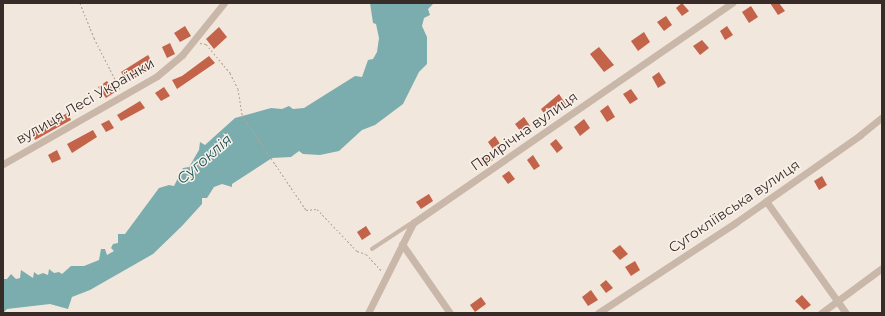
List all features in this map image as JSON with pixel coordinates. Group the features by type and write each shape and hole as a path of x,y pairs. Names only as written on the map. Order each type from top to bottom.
{"street":[{"name":"вулиця Лесі Українки","path":"3,164 124,97 157,76 182,55 224,3"},
{"name":"Прирічна вулиця","path":"368,313 413,223 732,3"},
{"name":"Сугокліївська вулиця","path":"598,313 766,201 882,117"},
{"path":"766,201 846,313"},
{"path":"402,244 450,313"},
{"path":"821,313 882,268"}],"lane":[{"path":"372,249 413,223"}],"path":[{"path":"80,3 94,38 124,97"},
{"path":"194,41 206,44 230,73 238,89 242,114 306,210 317,209 352,247 362,254 366,254 387,276"}],"water":[{"name":"Сугоклія","path":"370,3 433,4 428,9 430,15 424,18 422,26 427,37 427,64 419,72 403,104 375,125 362,130 339,151 320,155 303,154 299,151 291,157 272,158 232,184 232,187 222,184 214,187 207,198 202,198 202,204 182,226 153,254 90,290 72,297 68,309 50,304 7,309 3,313 3,279 7,279 11,274 16,279 20,278 21,270 33,278 34,272 38,275 43,273 48,275 49,269 54,273 59,272 62,274 71,266 84,266 99,260 101,249 105,249 107,255 114,251 111,248 113,244 118,243 118,234 125,234 159,188 169,185 174,186 183,168 189,167 199,150 200,142 205,145 235,118 271,108 282,109 289,106 293,109 304,108 355,76 362,77 368,60 373,59 377,52 379,38 376,24 373,23"}],"building":[{"path":"682,3 689,11 682,16 676,8"},
{"path":"770,3 779,3 785,11 778,15"},
{"path":"751,6 758,17 749,23 742,12"},
{"path":"666,16 672,25 664,31 657,22"},
{"path":"185,26 191,36 180,42 174,33"},
{"path":"727,26 733,35 725,40 720,31"},
{"path":"219,27 227,37 214,49 206,39"},
{"path":"644,32 650,42 638,51 631,41"},
{"path":"702,40 709,48 700,55 693,46"},
{"path":"170,43 175,54 167,58 162,47"},
{"path":"599,47 614,65 604,72 590,54"},
{"path":"148,55 155,66 128,82 121,72"},
{"path":"209,56 215,63 177,89 172,80 182,76"},
{"path":"659,72 666,83 658,88 652,77"},
{"path":"107,81 115,92 106,98 98,87"},
{"path":"164,87 170,96 161,101 155,93"},
{"path":"631,89 638,99 630,104 623,94"},
{"path":"559,94 567,106 558,112 555,108 545,115 541,109"},
{"path":"140,101 145,108 121,121 117,115"},
{"path":"608,105 615,117 607,122 600,111"},
{"path":"68,113 71,120 35,140 32,132 44,126 43,124"},
{"path":"524,117 530,126 521,132 515,124"},
{"path":"584,119 590,128 580,136 574,127"},
{"path":"109,120 114,128 106,132 101,124"},
{"path":"93,130 97,137 72,153 67,144"},
{"path":"495,136 502,147 495,152 488,142"},
{"path":"556,139 563,148 557,153 550,144"},
{"path":"57,150 61,159 52,163 48,155"},
{"path":"490,155 493,160 483,167 479,162"},
{"path":"533,155 540,166 534,170 527,160"},
{"path":"509,171 515,179 508,184 502,176"},
{"path":"822,176 827,185 819,190 814,181"},
{"path":"429,194 433,201 421,209 416,202"},
{"path":"366,226 371,234 362,240 357,232"},
{"path":"620,245 628,254 620,260 612,251"},
{"path":"635,261 640,270 631,276 625,267"},
{"path":"606,280 613,288 606,293 600,285"},
{"path":"591,290 598,300 588,306 582,297"},
{"path":"802,295 811,305 804,310 795,301"},
{"path":"481,297 486,304 475,312 470,305"}]}
